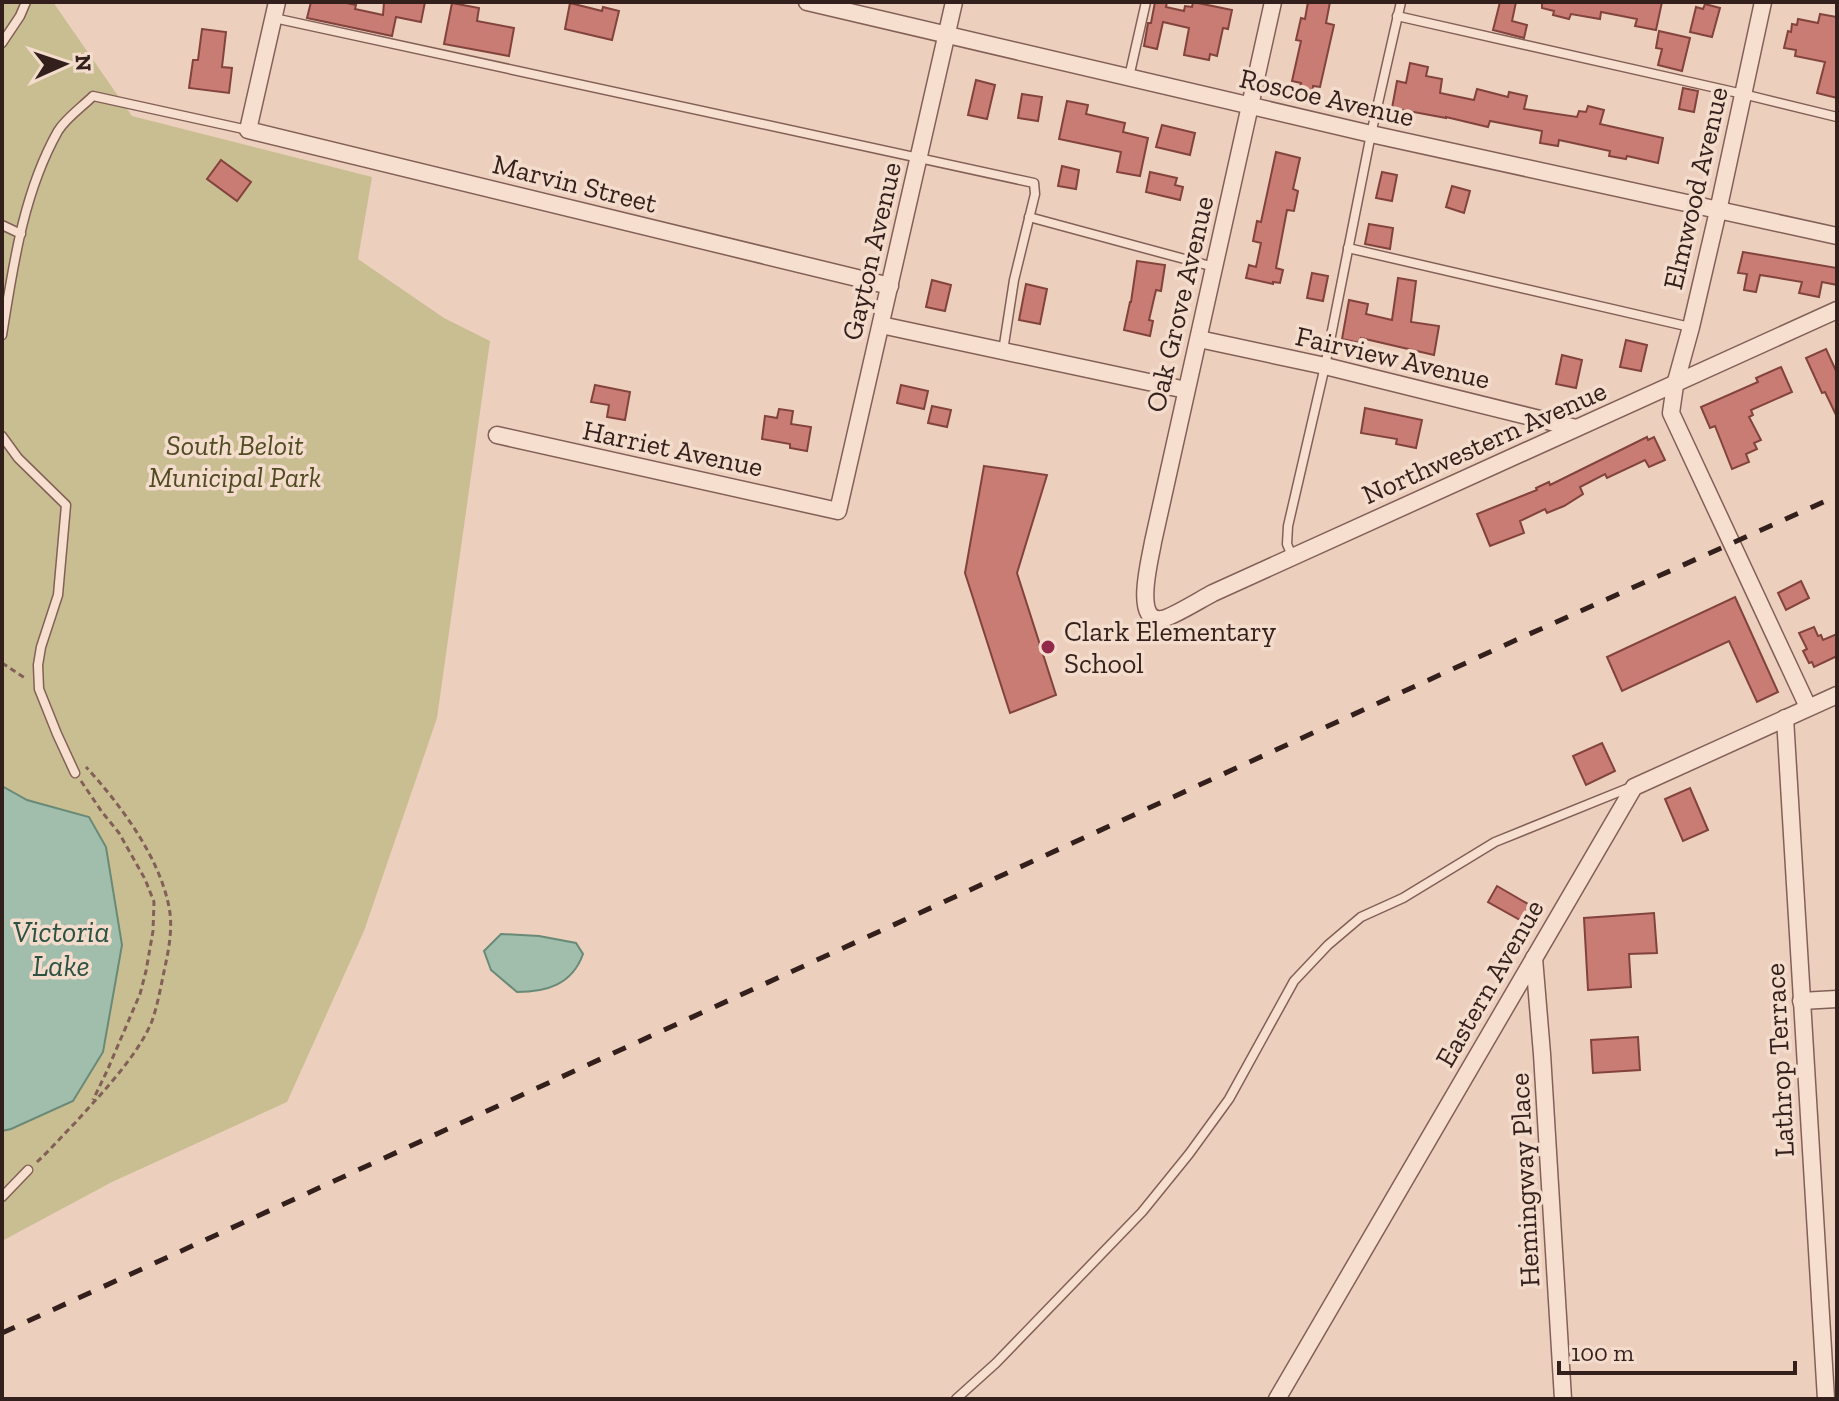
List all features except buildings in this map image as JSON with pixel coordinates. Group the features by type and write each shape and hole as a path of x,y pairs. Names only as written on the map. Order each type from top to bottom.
{"street":[{"name":"Roscoe Avenue","path":"807,2 1371,134 1837,236"},
{"name":"Gayton Avenue","path":"838,511 954,2"},
{"name":"Oak Grove Avenue","path":"1153,617 1147,611 1144,596 1153,542 1273,2"},
{"name":"Elmwood Avenue","path":"1675,385 1718,211 1763,2"},
{"path":"248,130 275,10"},
{"name":"Marvin Street","path":"248,130 890,286"},
{"name":"Northwestern Avenue","path":"1153,617 1163,619 1213,593 1837,310"},
{"path":"881,325 1186,390"},
{"name":"Fairview Avenue","path":"1199,339 1325,366 1576,428"},
{"path":"1675,385 1671,413 1808,707"},
{"name":"Harriet Avenue","path":"497,435 838,511"},
{"path":"1634,787 1837,695"},
{"name":"Lathrop Terrace","path":"1785,718 1826,1399"},
{"name":"Eastern Avenue","path":"1277,1399 1634,787"},
{"name":"Hemingway Place","path":"1534,958 1563,1399"},
{"path":"1801,1001 1837,999"}],"lane":[{"path":"2,43 26,2"},
{"path":"1129,77 1146,2"},
{"path":"1293,557 1287,544 1288,526 1325,366 1401,2"},
{"path":"275,10 1034,183 1035,194 1014,280 1003,351"},
{"path":"1397,16 1837,117"},
{"path":"2,335 31,191 59,129 93,96 248,130"},
{"path":"1029,217 1214,267"},
{"path":"2,225 21,234"},
{"path":"1348,248 1691,327"},
{"path":"2,436 18,458 66,505 58,595 38,665 39,689 75,773"},
{"path":"956,1399 996,1363 1142,1212 1229,1099 1294,981 1328,945 1361,917 1403,898 1495,842 1634,787"},
{"path":"2,1197 28,1170"}],"path":[{"path":"2,663 39,689"},
{"path":"28,1170 123,1068 152,1022 169,949 170,910 149,854 115,799 82,762"},
{"path":"75,773 119,833 154,902 153,931 140,994 89,1107"}],"green space":[{"name":"South Beloit Municipal Park","path":"2,2 53,2 132,116 372,177 358,259 444,318 490,341 437,718 364,931 287,1102 112,1182 2,1241"}],"water":[{"name":"Victoria Lake","path":"2,786 27,800 89,817 106,847 122,945 103,1052 73,1101 2,1131"},
{"path":"501,934 539,936 576,943 583,954 572,973 557,985 517,992 491,970 484,951"}],"railway":[{"path":"2,1333 1837,496"}],"place":[{"name":"Clark Elementary School","path":"1048,647"}]}
